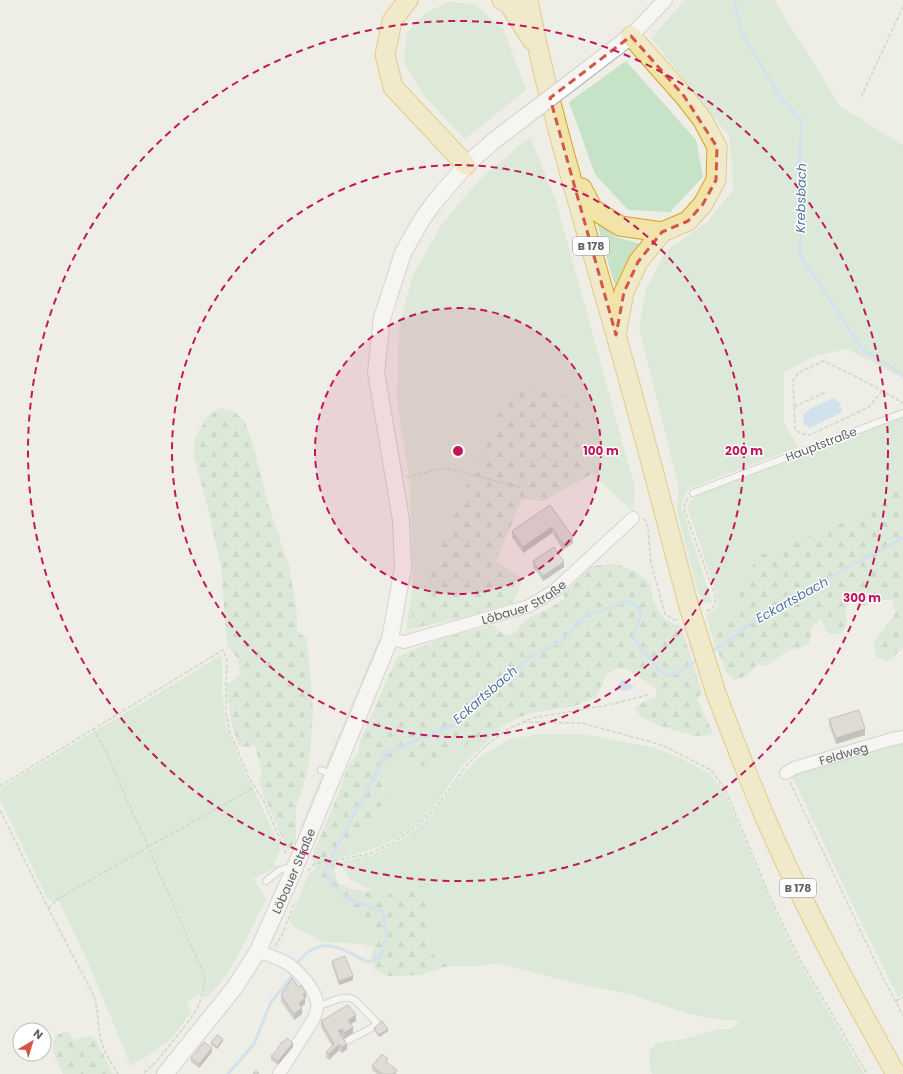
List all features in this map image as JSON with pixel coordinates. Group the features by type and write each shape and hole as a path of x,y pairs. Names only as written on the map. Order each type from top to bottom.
{"highway":[{"path":"408,0 392,21 385,55 393,87 466,165"},
{"path":"502,0 509,4 537,47"},
{"name":"B 178","path":"528,0 537,47 565,156 616,335 687,600 716,693 745,770 786,864 831,955 896,1074"},
{"path":"616,335 624,292 638,262 662,232 688,221 703,204 716,180 717,147 702,119 631,36"},
{"path":"565,156 593,208 620,226 662,232"}],"main road":[{"path":"388,643 403,568 401,520 376,372 382,318 403,253 421,221 433,204 466,165 496,139 631,36"},
{"name":"Löbauer Straße","path":"165,1074 263,953 300,872 327,773 388,643"}],"street":[{"path":"631,36 665,0"},
{"name":"Löbauer Straße","path":"388,643 404,642 529,606 555,590 633,518"},
{"name":"Feldweg","path":"786,773 794,768 892,738 903,737"},
{"path":"263,953 287,963 303,976 316,998 317,1011 313,1020 279,1074"}],"lane":[{"name":"Hauptstraße","path":"693,493 903,413"},
{"path":"266,881 280,870 286,868 300,872"},
{"path":"317,1006 342,998 351,998 372,1017 376,1023 373,1027 346,1042"}],"path":[{"path":"861,97 903,7"},
{"path":"882,391 869,407 810,435 801,434 795,429 793,381 798,373 823,361 882,391 903,403"},
{"path":"794,407 826,392"},
{"path":"394,480 445,468 524,488"},
{"path":"693,493 685,502 684,509 716,598 715,605"},
{"path":"633,518 644,519 646,521 651,563 666,614 675,620 679,619"},
{"path":"0,786 223,650 227,661 226,713 230,733 250,778 264,801 300,872 314,864 369,854 394,842 417,826 434,810 467,765 483,748 506,730 532,718 603,706 648,695"},
{"path":"523,722 582,723 662,746 711,770 726,791 770,897 798,956 867,1074"},
{"path":"93,729 105,750 205,977 199,1006 159,1059 144,1074"},
{"path":"786,773 903,1015"},
{"path":"48,908 58,899 256,787"},
{"path":"0,810 48,908 94,996 101,1042 118,1074"},
{"path":"263,953 282,935 296,897"},
{"path":"895,1001 903,997"}],"highlighted area":[{"path":"631,36 684,96 717,147 716,180 703,204 688,221 662,232 638,262 624,292 616,335 550,98"}],"green space":[{"path":"685,0 774,0 841,107 903,145 903,378 847,349 814,356 784,372 784,423 798,447 688,489 681,503 712,602 706,604 698,592 677,511 679,487 639,329 646,290 665,252 707,222 734,189 729,136 651,38"},
{"path":"448,2 475,4 503,29 526,90 465,139 423,95 404,62 407,33 426,13"},
{"path":"626,61 696,140 703,177 670,212 628,210 595,174 569,102"},
{"path":"530,137 556,201 635,488 633,511 592,474 578,404 494,421 406,630 413,585 410,484 397,399 399,328 413,275 442,224 480,179"},
{"path":"597,223 616,237 640,244 626,262 615,286"},
{"path":"530,386 568,397 578,404 592,474 543,501 522,499 496,561 523,579 514,602 465,617 406,630 494,421 512,395"},
{"path":"221,408 233,411 244,420 253,444 268,504 289,567 296,604 297,631 307,639 313,711 310,754 307,774 296,807 296,841 288,851 259,784 262,774 255,745 248,747 239,746 230,716 227,685 240,675 238,659 227,645 221,566 194,456 195,439 207,417 211,413"},
{"path":"903,415 903,479 885,490 861,515 795,541 750,569 732,615 713,639 706,615 715,609 718,598 689,512 688,504 698,494"},
{"path":"903,479 903,648 887,662 877,657 873,643 896,613 892,600 877,600 865,606 850,600 845,613 847,624 841,634 833,634 826,631 821,619 812,627 809,644 800,648 789,650 766,666 758,664 748,675 735,680 726,672 713,639 732,615 750,569 761,555 861,515 885,490"},
{"path":"615,564 634,571 642,576 651,587 654,602 662,616 670,622 681,626 702,692 697,699 713,733 709,735 695,736 657,725 641,717 635,708 645,701 656,697 656,689 627,669 617,668 607,674 596,697 575,706 531,713 517,718 468,744 439,762 418,767 399,761 389,763 385,768 382,778 384,796 381,805 375,815 348,840 341,849 336,859 334,870 338,883 351,889 391,894 397,898 416,884 422,886 433,923 427,939 429,951 448,966 420,975 388,976 376,971 371,961 374,946 372,934 367,924 337,896 322,878 312,859 339,793 348,766 358,753 361,739 397,657 443,638 495,625 497,629 506,636 516,632 530,617 548,609 564,599 564,593 592,566"},
{"path":"379,639 381,639 381,642 329,767 325,767"},
{"path":"222,655 222,690 226,726 238,757 281,848 274,863 276,867 253,879 266,899 240,952 224,978 206,998 198,993 187,1004 191,1013 169,1041 131,1066 87,960 59,901 48,900 0,799 0,791 2,787"},
{"path":"500,727 501,730 465,763 435,805 416,825 387,843 357,854 335,859 342,847 356,833 385,795 382,778 389,763 399,761 418,767 468,744"},
{"path":"537,734 582,734 652,747 682,759 710,774 725,793 770,900 796,956 864,1074 652,1074 650,1069 649,1051 656,1043 685,1039 716,1030 730,1029 740,1021 716,1019 689,1014 630,994 574,983 498,963 476,966 448,966 429,951 427,939 433,923 416,884 397,898 391,894 375,893 350,879 339,862 372,855 401,840 421,825 436,810 455,784 478,758 509,740"},
{"path":"903,740 903,994 898,997 792,776 795,771"},
{"path":"322,774 325,776 302,834 301,827"},
{"path":"317,867 322,878 367,924 372,934 374,946 353,943 322,942 292,925 290,919 308,875"},
{"path":"66,1032 71,1035 72,1040 91,1036 96,1040 113,1074 63,1074 53,1052 53,1041 59,1034"}],"water":[{"path":"833,398 840,403 842,412 810,428 804,424 803,415 811,408"},
{"path":"622,679 630,683 634,688 627,691 617,689"}],"building":[{"path":"550,505 573,537 563,544 552,527 523,547 512,531"},
{"path":"554,547 564,562 543,576 533,561"},
{"path":"859,710 865,729 836,738 829,719"},
{"path":"345,956 353,976 339,981 332,961"},
{"path":"292,978 298,987 301,985 306,992 303,995 305,998 299,1003 302,1008 294,1014 281,995"},
{"path":"348,1005 356,1015 348,1020 353,1027 344,1033 342,1029 338,1031 347,1044 342,1047 339,1044 329,1054 326,1052 334,1044 321,1021"},
{"path":"382,1021 388,1029 379,1035 374,1028"},
{"path":"217,1035 223,1039 217,1047 211,1043"},
{"path":"287,1038 293,1043 278,1061 271,1056"},
{"path":"204,1042 212,1048 199,1064 191,1058"},
{"path":"382,1054 388,1059 386,1062 397,1070 394,1074 382,1074 372,1066"}],"waterway":[{"name":"Krebsbach","path":"734,0 742,34 781,98 802,121 799,172 801,233 800,255 862,349 903,375"},
{"name":"Eckartsbach","path":"710,652 726,643 752,622 846,568 903,538"},
{"name":"Eckartsbach","path":"296,966 310,951 315,948 325,946 339,948 368,962 380,957 387,934 383,912 347,898 332,884 324,871 387,753 457,723 529,658 563,640 585,616 630,601 642,610 633,638 658,669 666,676 677,673 699,659"},
{"name":"Eckartsbach","path":"228,1074 254,1044 271,1002 290,979 293,973"}]}
